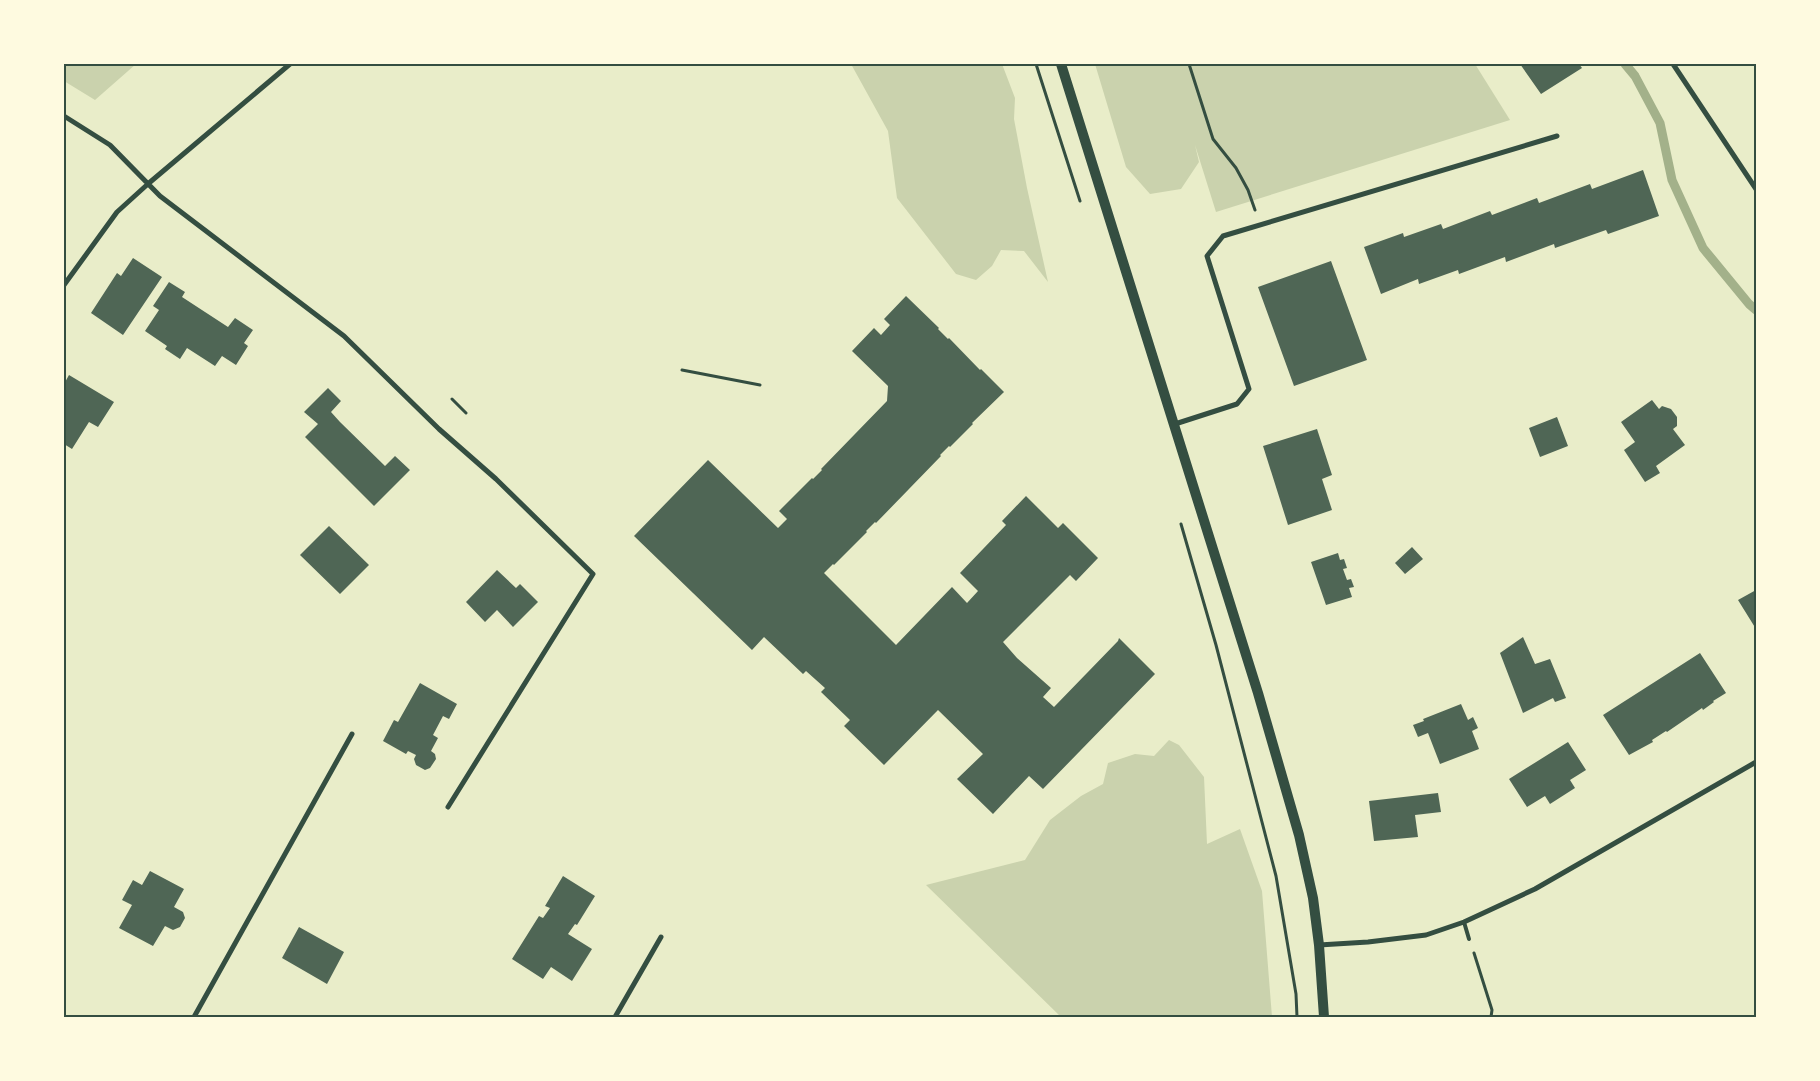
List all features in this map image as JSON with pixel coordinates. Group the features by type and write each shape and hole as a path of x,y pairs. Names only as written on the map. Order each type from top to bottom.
{"main road":[{"path":"1061,64 1175,424 1286,787 1313,898 1319,945 1324,1017"}],"street":[{"path":"64,285 118,212 149,183 290,64"},
{"path":"1673,64 1756,190"},
{"path":"64,116 110,145 160,196 344,336 593,574 448,806"},
{"path":"1175,424 1237,404 1249,389 1207,256 1223,236 1558,136"},
{"path":"194,1017 352,734"},
{"path":"1319,945 1368,942 1426,934 1464,922 1535,889 1756,762"},
{"path":"615,1017 662,937"}],"lane":[{"path":"1464,922 1469,940"}],"path":[{"path":"1036,64 1082,206"},
{"path":"1189,64 1213,138 1236,168 1248,190 1260,225"},
{"path":"682,370 760,385"},
{"path":"452,399 466,413"},
{"path":"1179,515 1216,645 1276,876 1296,994 1297,1017"},
{"path":"1469,940 1492,1010 1491,1017"},
{"path":"1297,1004 1303,1004"}],"green space":[{"path":"64,64 136,64 95,100 64,81"},
{"path":"851,64 1002,64 1015,98 1014,119 1048,282 1024,251 1001,250 992,266 976,280 956,274 897,198 888,131"},
{"path":"1095,64 1475,64 1510,120 1216,212 1195,145 1199,162 1181,189 1150,194 1126,167"},
{"path":"1169,740 1179,745 1204,777 1207,844 1240,829 1262,891 1272,1017 1061,1017 926,885 1025,860 1050,820 1081,796 1103,784 1108,763 1135,754 1154,756"}],"building":[{"path":"1520,64 1579,64 1582,68 1541,94"},
{"path":"1643,170 1659,216 1608,234 1606,230 1555,248 1554,244 1506,262 1505,257 1459,274 1458,270 1419,284 1418,279 1381,294 1364,247 1403,233 1404,237 1441,224 1443,229 1490,211 1492,215 1537,198 1539,203 1590,184 1592,189"},
{"path":"133,258 162,277 123,335 91,313 117,273 121,276"},
{"path":"1331,261 1367,360 1294,386 1258,287"},
{"path":"169,282 185,292 182,297 228,327 235,318 253,330 244,343 248,346 236,365 222,356 215,366 187,348 180,359 165,349 167,346 145,331 159,310 153,306"},
{"path":"906,296 1004,392 940,455 876,523 824,573 896,645 952,587 967,603 978,591 960,573 1006,525 1002,521 1026,496 1058,528 1063,523 1098,558 1076,581 1070,575 1003,642 1017,658 1051,688 1043,697 1054,707 1119,638 1155,674 1043,789 1029,776 993,814 957,779 983,754 938,710 884,765 844,726 850,720 821,692 825,688 806,671 803,674 764,637 752,650 634,536 708,460 778,528 787,519 779,511 822,470 887,401 888,386 852,351 874,328 881,335 890,325 884,319"},
{"path":"69,375 114,402 98,427 89,422 72,449 64,444 64,384"},
{"path":"328,388 341,401 331,412 340,422 385,466 395,456 410,470 374,506 305,437 318,424 304,412"},
{"path":"1652,400 1659,409 1662,406 1671,409 1677,417 1677,426 1673,429 1685,445 1656,466 1660,473 1645,482 1624,450 1635,442 1621,422"},
{"path":"1557,417 1568,446 1540,457 1529,428"},
{"path":"1317,429 1332,475 1322,479 1332,510 1288,525 1263,446"},
{"path":"329,526 369,565 340,594 300,555"},
{"path":"1412,547 1423,559 1405,574 1395,563"},
{"path":"1338,553 1340,560 1344,559 1347,568 1343,569 1347,580 1351,579 1354,587 1349,588 1352,597 1326,605 1311,562"},
{"path":"497,570 516,588 520,584 538,602 513,627 497,610 485,622 466,602"},
{"path":"1756,590 1756,629 1738,600"},
{"path":"1523,637 1535,664 1550,659 1566,698 1555,702 1553,698 1523,713 1500,653"},
{"path":"1700,653 1726,693 1703,710 1702,708 1652,740 1653,742 1629,755 1603,715"},
{"path":"420,683 457,704 449,719 443,716 433,735 438,738 431,751 435,754 436,759 430,768 425,770 416,765 414,759 416,755 408,751 406,754 383,741 394,720 398,722"},
{"path":"1461,704 1468,720 1473,717 1478,728 1472,731 1479,749 1440,764 1428,733 1418,737 1413,725"},
{"path":"1568,742 1586,770 1570,780 1575,788 1550,804 1545,796 1527,807 1509,779"},
{"path":"1438,793 1441,812 1415,815 1418,837 1374,841 1369,801"},
{"path":"150,871 184,889 174,907 183,912 185,918 180,927 173,930 165,926 153,946 119,928 132,905 122,900 133,880 142,885"},
{"path":"563,876 595,896 577,925 575,924 568,934 592,949 572,981 551,967 543,979 512,959 539,916 543,918 550,908 545,906"},
{"path":"299,927 344,952 327,984 282,958"}],"waterway":[{"path":"1625,64 1635,76 1660,123 1672,180 1703,248 1756,310"}]}
